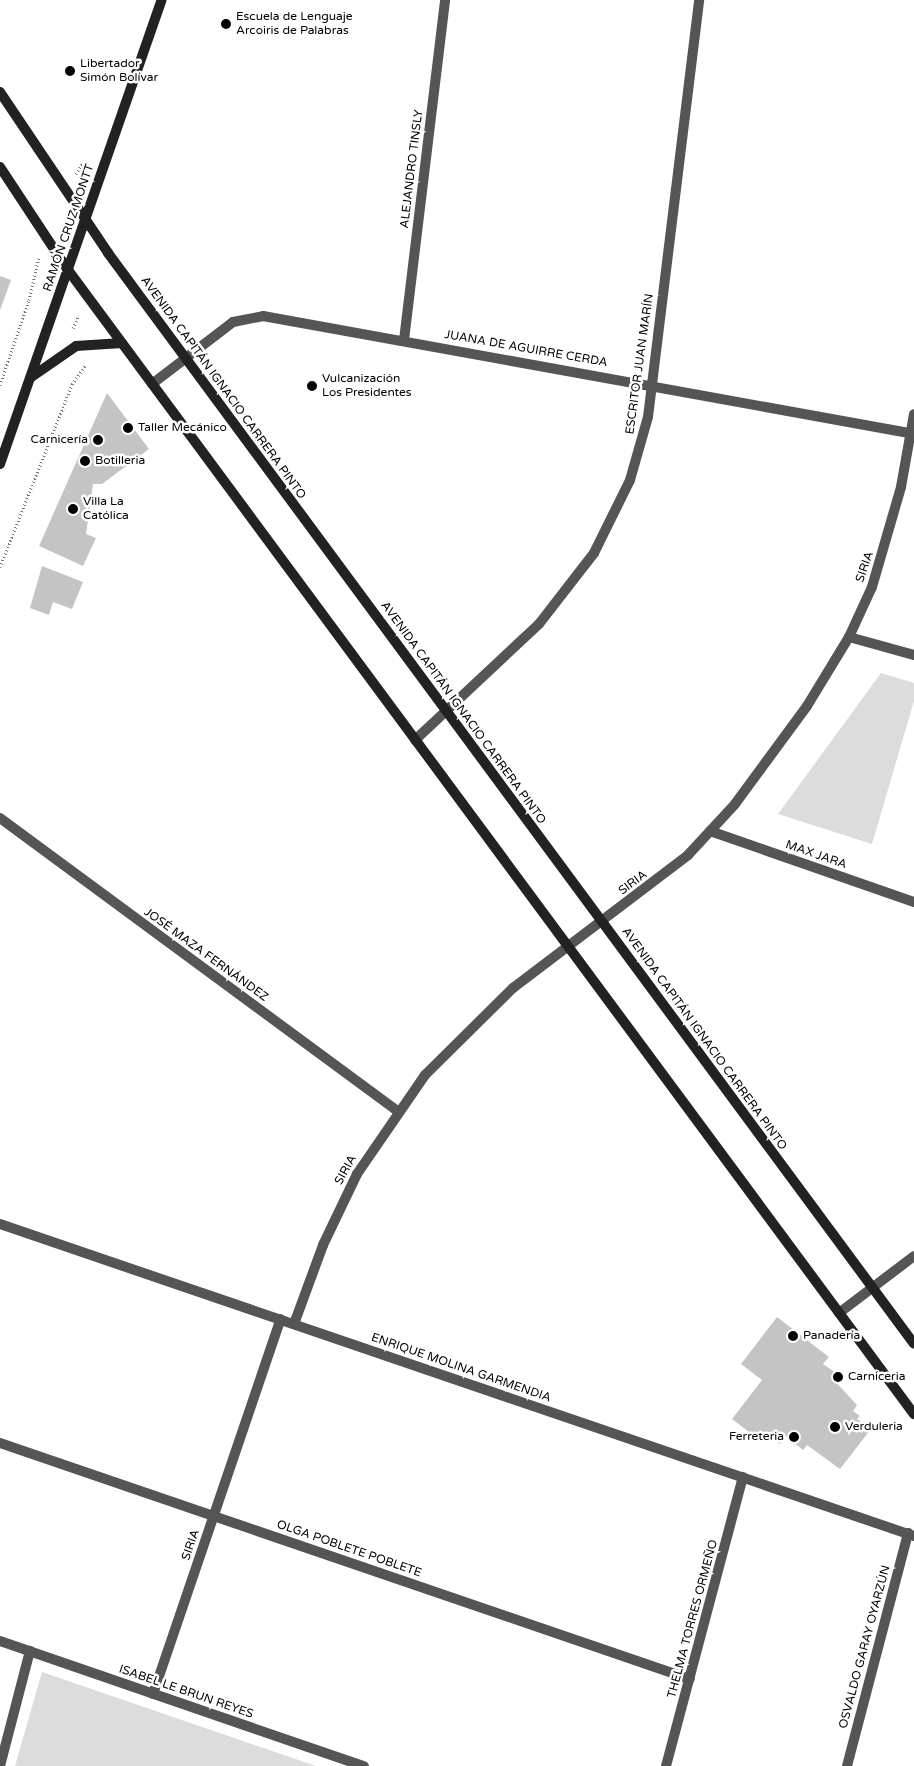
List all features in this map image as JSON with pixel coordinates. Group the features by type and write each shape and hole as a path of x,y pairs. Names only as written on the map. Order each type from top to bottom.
{"street":[{"name":"RAMÓN CRUZ MONTT","path":"0,464 162,0"},
{"name":"ALEJANDRO TINSLY","path":"404,340 445,0"},
{"name":"ESCRITOR JUAN MARÍN","path":"415,740 539,624 594,553 630,480 648,417 699,0"},
{"name":"AVENIDA CAPITÁN IGNACIO CARRERA PINTO","path":"0,92 85,222 914,1344"},
{"path":"0,167 68,270 914,1414"},
{"name":"JUANA DE AGUIRRE CERDA","path":"152,384 233,322 263,316 652,385 912,434"},
{"path":"30,379 76,346 122,343"},
{"name":"SIRIA","path":"294,1324 340,1207 397,1111 424,1075 487,1010 670,870 710,831 784,740 849,638 880,564 912,434 914,414"},
{"path":"849,638 914,654"},
{"name":"JOSÉ MAZA FERNÁNDEZ","path":"0,818 397,1111"},
{"name":"MAX JARA","path":"710,831 914,902"},
{"name":"ENRIQUE MOLINA GARMENDIA","path":"0,1224 911,1535"},
{"path":"839,1313 914,1256"},
{"name":"SIRIA","path":"153,1694 281,1319"},
{"name":"OLGA POBLETE POBLETE","path":"0,1443 690,1679"},
{"name":"THELMA TORRES ORMEÑO","path":"666,1766 743,1478"},
{"name":"OSVALDO GARAY OYARZÚN","path":"847,1766 911,1535"},
{"name":"ISABEL LE BRUN REYES","path":"0,1641 364,1766"},
{"path":"0,1766 30,1652"}],"path":[{"path":"0,385 29,300 34,266"},
{"path":"0,567 72,384 88,362"}],"shaded area":[{"path":"881,673 914,683 914,701 872,844 778,814"},
{"path":"42,1672 316,1766 15,1766"}],"building":[{"path":"0,276 11,280 0,310"},
{"path":"107,393 149,449 102,484 93,484 86,534 96,538 83,566 39,546"},
{"path":"42,566 83,582 72,609 53,602 49,615 30,608"},
{"path":"777,1317 829,1357 823,1364 836,1373 832,1378 857,1405 853,1411 860,1416 857,1419 871,1429 840,1469 807,1445 803,1450 786,1436 780,1444 768,1435 762,1442 732,1419 762,1380 741,1364"}],"place":[{"name":"Escuela de Lenguaje Arcoiris de Palabras","path":"226,24"},
{"name":"Libertador Simón Bolívar","path":"70,71"},
{"name":"Vulcanización Los Presidentes","path":"312,386"},
{"name":"Taller Mecánico","path":"128,428"},
{"name":"Carnicería","path":"98,440"},
{"name":"Botilleria","path":"85,461"},
{"name":"Villa La Católica","path":"73,509"},
{"name":"Panadería","path":"793,1336"},
{"name":"Carniceria","path":"838,1377"},
{"name":"Verduleria","path":"835,1427"},
{"name":"Ferreteria","path":"794,1437"}]}
